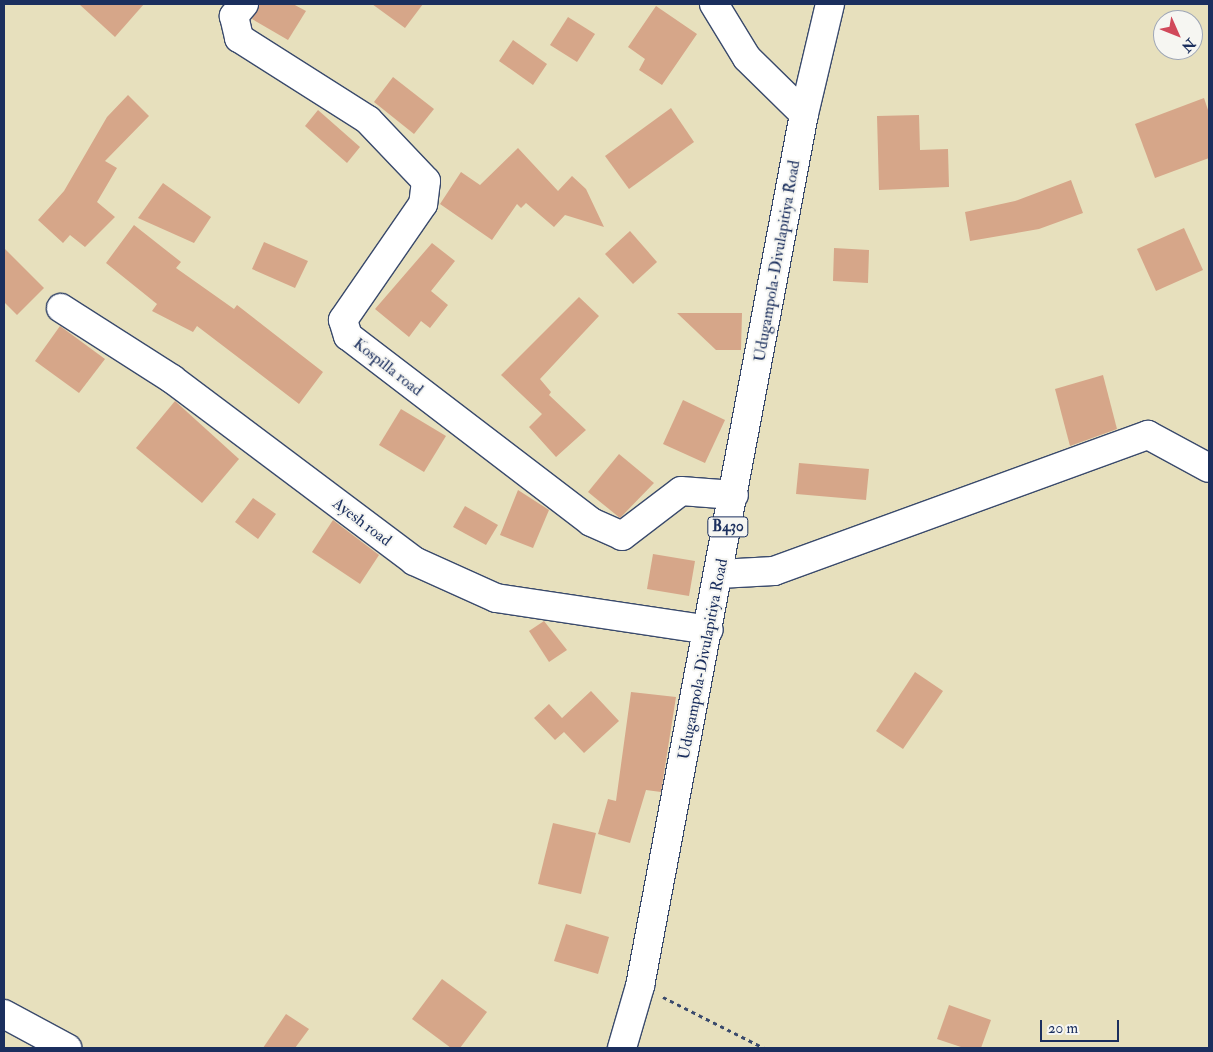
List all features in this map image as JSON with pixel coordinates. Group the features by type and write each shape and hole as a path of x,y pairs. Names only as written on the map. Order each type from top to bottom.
{"street":[{"name":"Kospilla road","path":"244,4 234,16 239,38 368,120 426,181 423,204 343,320 348,336 591,522 622,536 681,491 734,495"},
{"path":"714,4 747,58 804,114"},
{"name":"Udugampola-Divulapitiya Road","path":"622,1048 640,986 720,574 804,114 830,4"},
{"name":"Ayesh road","path":"61,308 172,379 414,561 496,598 709,630"},
{"path":"720,574 774,571 1148,435 1209,468"},
{"path":"4,1014 67,1048"}],"path":[{"path":"640,986 764,1048"}],"building":[{"path":"79,4 144,4 115,37"},
{"path":"259,4 293,4 306,11 288,40 252,19"},
{"path":"372,4 423,4 405,28"},
{"path":"656,6 697,34 662,85 639,70 645,59 628,47"},
{"path":"568,17 595,34 577,62 550,45"},
{"path":"513,40 547,64 533,85 499,61"},
{"path":"393,77 434,109 414,134 374,102"},
{"path":"128,95 149,116 105,161 117,168 97,202 115,217 85,247 70,235 63,243 38,220 64,191 107,117"},
{"path":"1204,98 1209,113 1209,158 1155,178 1135,124"},
{"path":"671,108 694,142 629,189 605,156"},
{"path":"318,110 360,147 347,163 305,126"},
{"path":"919,115 920,150 948,149 949,187 879,190 877,116"},
{"path":"518,148 558,191 572,176 586,189 604,227 565,215 554,227 526,203 521,208 517,204 492,240 440,204 461,172 480,185"},
{"path":"1071,180 1083,213 1039,229 970,241 965,212 1015,201"},
{"path":"163,183 211,217 194,243 138,218"},
{"path":"134,225 181,262 176,268 234,309 237,305 323,372 299,404 197,326 193,332 152,311 157,304 106,263"},
{"path":"1184,228 1203,270 1156,291 1137,249"},
{"path":"630,231 657,262 633,284 605,254"},
{"path":"264,242 308,261 295,288 252,269"},
{"path":"432,243 455,261 431,291 448,305 430,328 421,321 409,337 375,309"},
{"path":"4,248 44,288 17,315 4,302"},
{"path":"834,248 869,250 868,283 833,281"},
{"path":"579,297 599,316 540,379 551,392 549,395 586,430 556,457 529,427 542,414 501,375"},
{"path":"677,313 742,313 741,350 716,350"},
{"path":"60,326 105,359 79,393 35,361"},
{"path":"1103,375 1117,429 1070,446 1055,389"},
{"path":"683,400 725,420 705,463 663,444"},
{"path":"175,401 239,459 202,503 136,448"},
{"path":"401,409 446,436 424,472 379,445"},
{"path":"619,454 654,483 620,518 588,492"},
{"path":"799,463 869,469 866,500 796,494"},
{"path":"518,490 549,510 533,548 500,535"},
{"path":"253,498 276,514 258,539 235,522"},
{"path":"465,506 498,525 486,545 453,527"},
{"path":"333,520 379,555 360,584 312,552"},
{"path":"653,554 695,561 689,596 647,589"},
{"path":"544,621 567,650 549,662 529,631"},
{"path":"915,672 943,691 903,749 876,731"},
{"path":"591,691 619,721 584,753 564,732 555,740 534,718 549,704 562,718"},
{"path":"631,692 676,697 661,792 646,790 630,843 598,834 608,799 616,801"},
{"path":"553,823 596,833 581,894 538,884"},
{"path":"566,924 609,937 598,974 554,961"},
{"path":"442,979 487,1012 460,1048 451,1048 412,1019"},
{"path":"949,1005 991,1020 981,1048 964,1048 937,1039"},
{"path":"286,1014 309,1029 295,1048 263,1048"}]}
